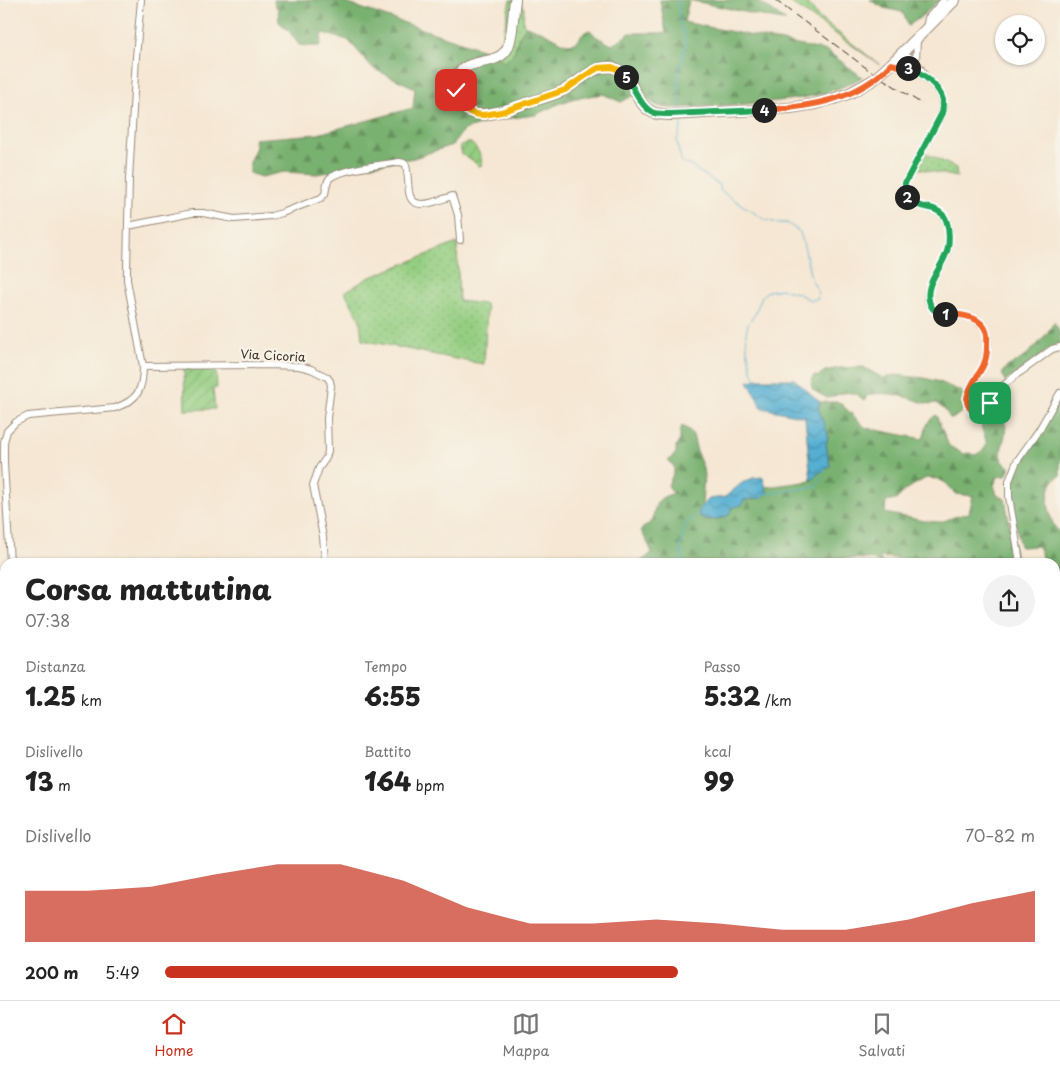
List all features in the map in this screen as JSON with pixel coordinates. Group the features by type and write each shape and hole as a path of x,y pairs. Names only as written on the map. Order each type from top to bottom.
{"main road":[{"path":"515,0 512,32 506,51 497,58 466,66 456,81 458,98 463,107 476,115 501,112 565,90 593,70 606,67 612,67 624,74 645,106 656,114 790,108 815,104 850,93 873,80 903,53 949,1"}],"street":[{"path":"10,558 4,464 4,442 7,431 16,422 28,416 115,408 124,405 136,396 143,377 143,366 127,280 129,179 141,0"},
{"path":"916,60 917,38"},
{"path":"903,53 916,60 927,78 938,90 943,102 942,113 905,183 904,194 909,201 916,205 937,211 944,216 948,230 947,253 930,285 928,297 932,308 940,314 972,318 982,324 986,331 987,344 984,364 970,390 967,399 968,405 973,412 985,411 1002,386 1052,349 1060,347"},
{"path":"903,53 903,58 912,69 927,78"},
{"path":"890,66 912,69"},
{"path":"128,226 192,213 234,219 271,216 320,198 325,194 327,181 335,175 352,170 400,162 406,165 409,194 415,203 420,205 452,196 458,215 460,240"},
{"name":"Via Cicoria","path":"143,366 299,366 311,369 327,377 331,386 327,418 328,450 313,485 325,558"},
{"path":"1019,558 1008,481 1017,461 1039,430 1060,393"}],"green space":[{"path":"274,0 340,1 490,52 505,62 514,53 519,37 526,26 543,32 566,44 575,43 585,32 590,30 597,37 612,45 630,33 666,33 660,0 689,0 684,22 827,51 862,77 828,92 804,98 731,105 666,108 652,103 644,94 632,96 621,102 603,94 575,98 535,115 495,120 464,130 452,145 414,158 317,174 284,172 261,177 249,173 249,162 256,147 254,139 318,134 413,108 415,88 374,69 348,40 322,33 320,46 299,45 289,31 279,22 278,9"},
{"path":"510,0 520,0 524,8 523,24 526,26 519,37 514,53 506,62 490,52 497,49 502,42"},
{"path":"689,0 757,0 786,21"},
{"path":"787,0 805,2 818,17 880,65"},
{"path":"870,0 940,0 908,26 902,12 884,8"},
{"path":"471,143 478,150 482,165 478,166 472,160 462,155 460,146"},
{"path":"924,152 956,168 957,177 916,168"},
{"path":"457,243 459,301 485,304 487,308 484,364 362,340 360,320 345,292 368,278"},
{"path":"1054,322 1059,332 1060,344 1056,344 1005,382 1004,370 1020,360 1035,347"},
{"path":"863,367 883,378 894,375 924,378 940,382 967,394 972,393 986,396 999,406 999,411 1006,428 1001,455 1005,464 1010,467 1006,476 998,477 994,485 997,495 1005,499 1015,555 1013,558 645,558 652,553 641,530 653,520 658,502 664,497 675,493 671,491 668,485 674,472 674,466 668,461 676,453 676,446 680,440 682,426 693,435 702,465 704,473 702,505 699,509 706,520 724,518 731,508 744,500 761,498 767,492 766,487 811,481 817,474 830,466 826,445 828,437 818,408 820,402 839,402 866,428 923,439 928,423 936,415 949,446 964,454 975,455 985,447 986,442 981,423 982,417 978,418 968,415 964,407 962,412 952,419 936,403 926,403 894,395 868,395 864,400 855,394 842,393 827,398 813,390 811,384 814,375 817,377 825,371 839,368","holes":["926,478 938,479 946,483 956,494 973,496 969,513 941,522 925,521 885,513 886,502 896,500 905,490"]},
{"path":"184,368 216,368 217,388 213,389 215,409 185,410"},
{"path":"1060,398 1060,476 1054,480 1051,486 1048,503 1052,521 1060,533 1060,558 1042,558 1038,546 1020,547 1011,495 1013,478 1020,461"}],"water":[{"path":"759,379 794,379 820,402 818,408 827,431 826,445 830,466 817,474 811,481 805,417 762,408 748,381"},
{"path":"763,477 767,492 761,498 744,500 742,505 731,508 729,515 722,518 710,520 699,516 699,509 709,499 725,497 742,483 753,478"}],"waterway":[{"path":"678,0 679,20 686,45 678,83 681,111"},
{"path":"681,120 681,129 677,140 682,163 691,166 718,184 721,191 765,220 787,223 800,232 811,279 817,289 818,299 810,300 797,293 782,289 768,291 762,296 755,314 748,324 746,333 747,349 752,371 756,379"},
{"path":"765,494 816,487 824,470"},
{"path":"682,558 680,547 685,524 699,513"}],"railway":[{"path":"775,0 869,70 922,104"}],"route":[{"path":"456,90 460,104 463,107 476,115 483,115 501,112 565,90 593,70 612,67 624,74 645,106 656,114 740,111 790,108 815,104 850,93 862,87 881,74 891,64 912,69 927,78 938,90 943,102 942,113 905,183 904,194 909,201 916,205 927,207 944,216 948,230 947,253 930,285 928,297 932,308 940,314 972,318 982,324 986,331 986,355 984,364 967,399 968,405 973,412 985,411 990,406 990,403"}]}
